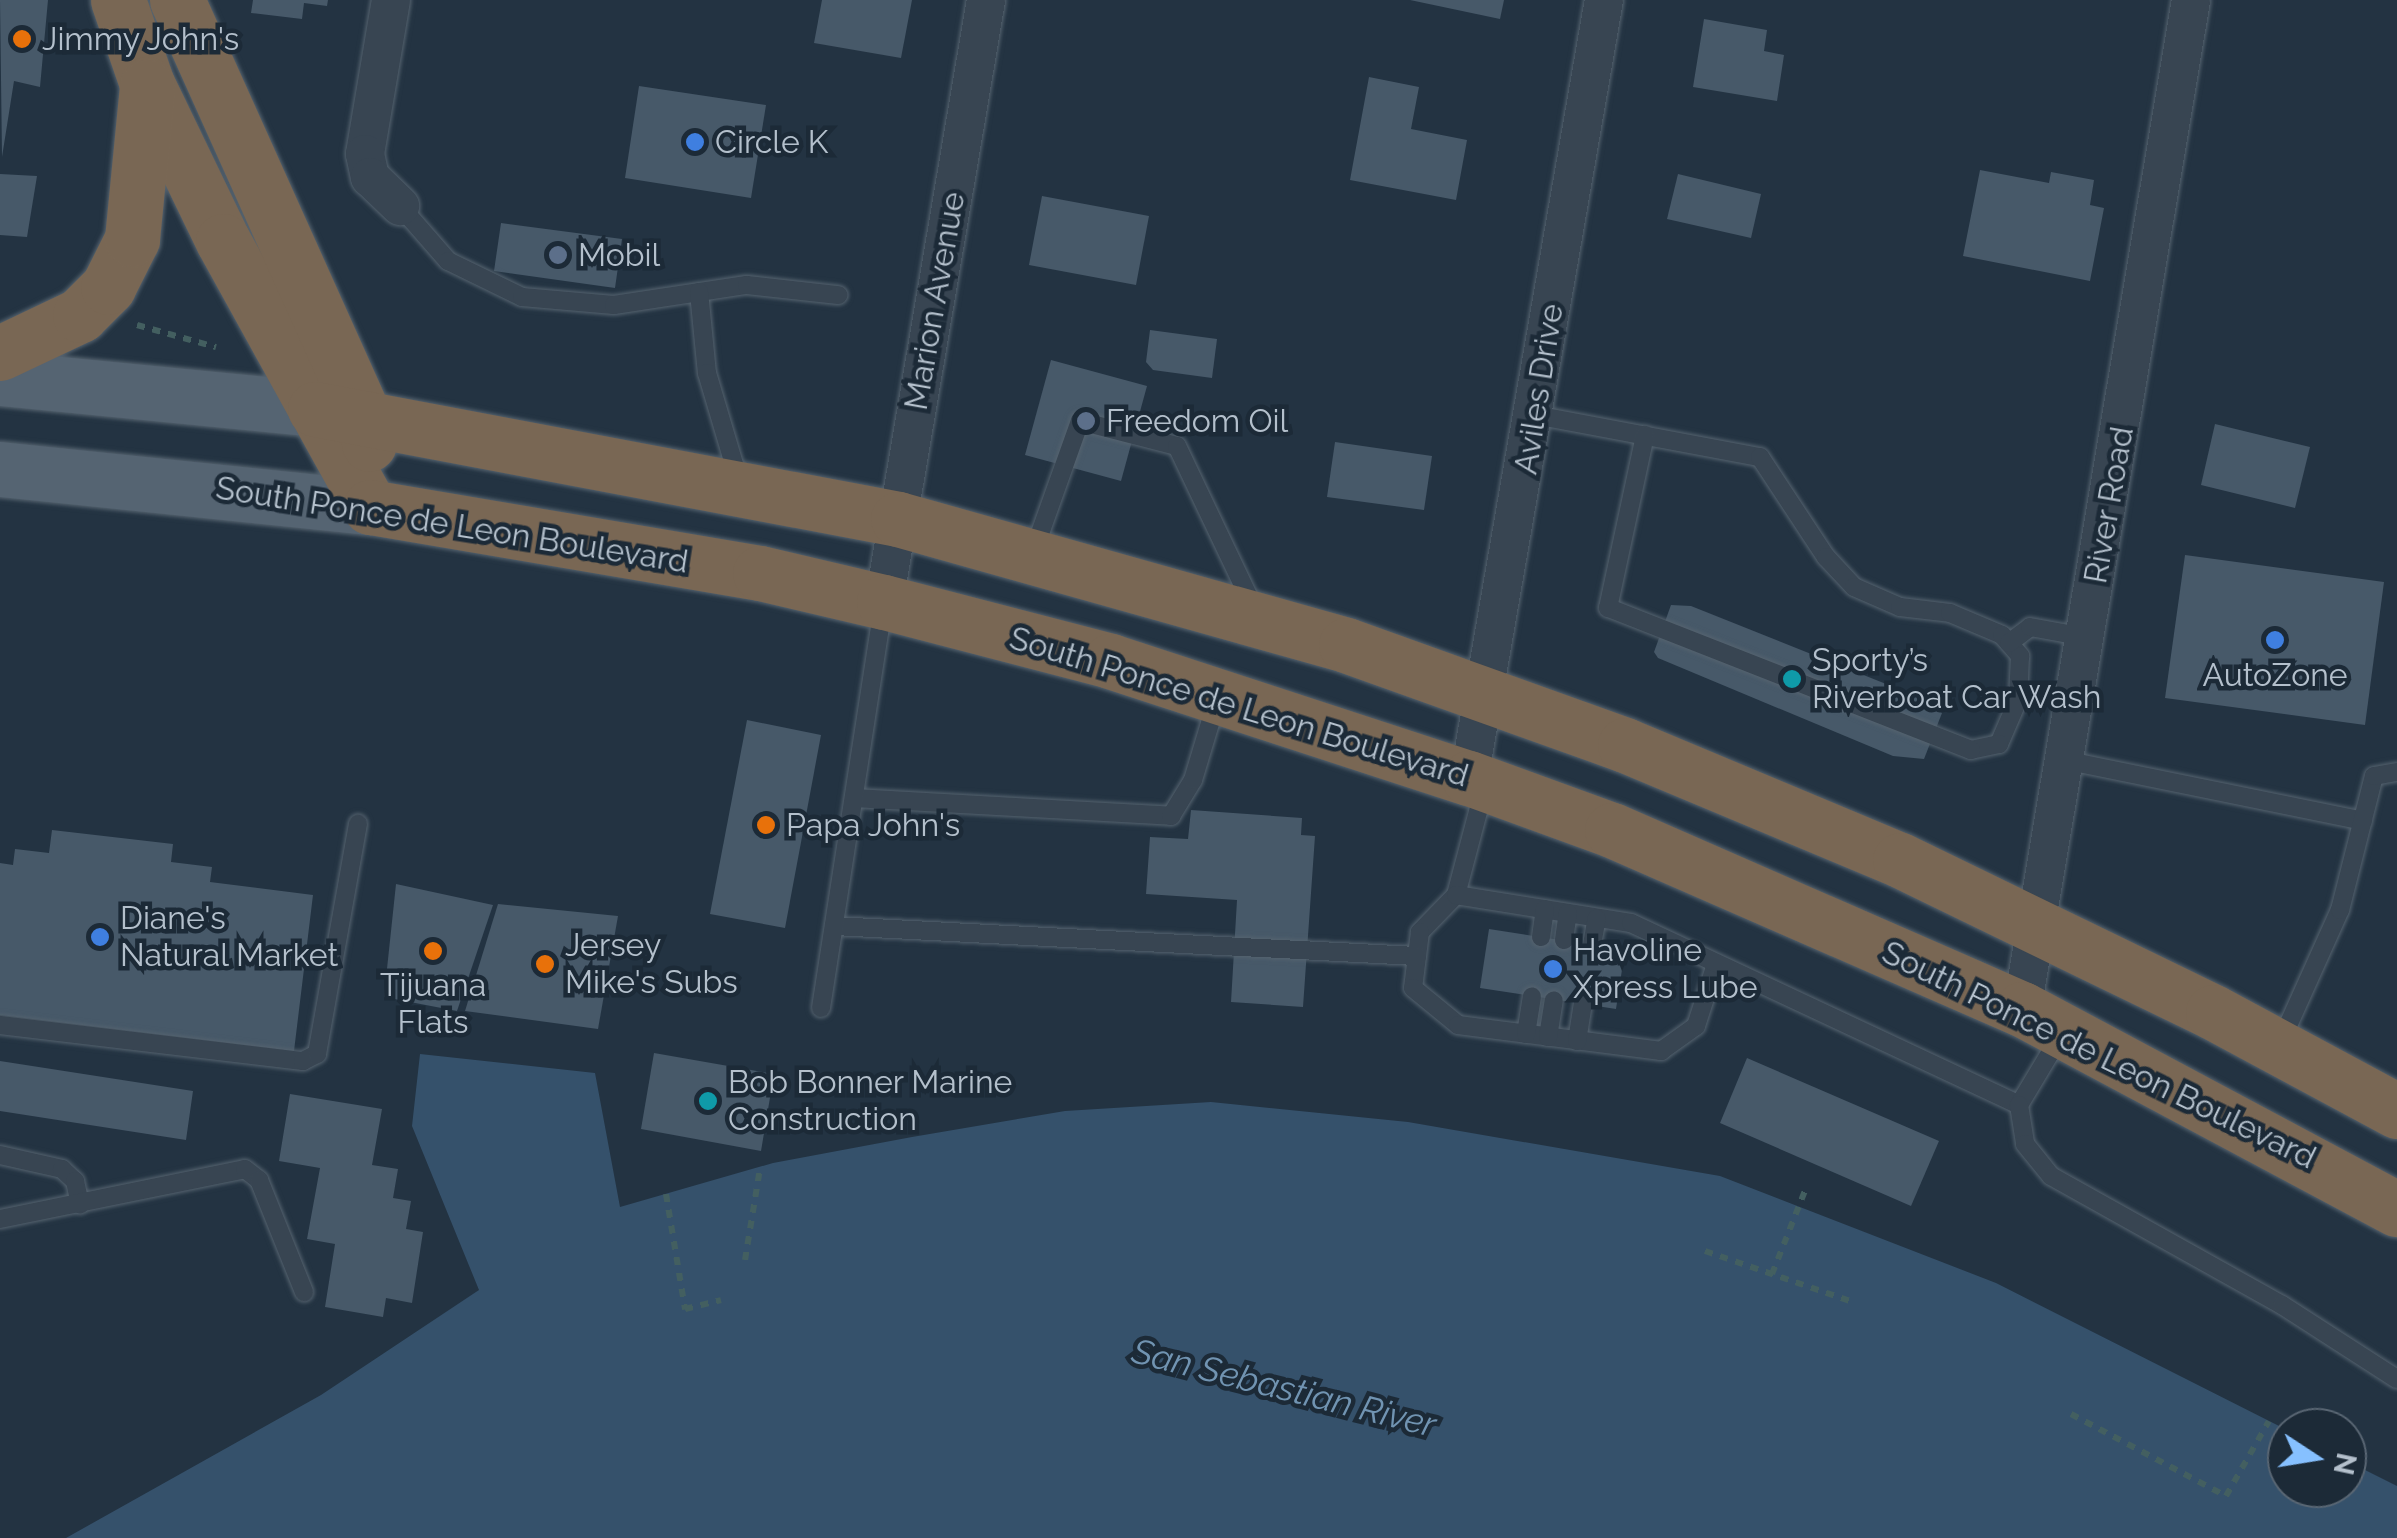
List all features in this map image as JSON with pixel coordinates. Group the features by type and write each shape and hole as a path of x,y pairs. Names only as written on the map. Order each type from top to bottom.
{"highway":[{"path":"118,0 147,84 340,413 740,485 898,519 1033,552 1258,618 1487,693 1769,803 2036,922 2397,1111"},
{"path":"176,0 340,413 370,506"},
{"path":"0,353 80,314 108,287 132,239 147,84"},
{"name":"South Ponce de Leon Boulevard","path":"370,506 760,573 884,602 1219,695 1478,781 1612,830 2043,1020 2397,1209"}],"main road":[{"path":"0,378 340,413"},
{"name":"South Ponce de Leon Boulevard","path":"0,470 370,506"}],"street":[{"path":"391,0 365,154 370,177 400,206"},
{"name":"Marion Avenue","path":"884,602 986,0"},
{"name":"Aviles Drive","path":"1478,781 1487,693 1604,0"},
{"name":"River Road","path":"2043,1020 2036,922 2191,0"}],"lane":[{"path":"400,206 448,261 522,298 614,305 747,284 838,295"},
{"path":"698,292 706,373 740,485"},
{"path":"1534,414 1760,456 1826,557 1854,587 1900,606 1950,613 2009,642 2020,656 2018,700 1998,744 1972,750 1608,608 1645,436"},
{"path":"1033,552 1080,421 1177,446 1258,618"},
{"path":"821,1008 884,602"},
{"path":"2009,642 2030,627 2086,638"},
{"path":"854,798 1171,816 1193,780 1219,695"},
{"path":"2064,760 2363,821"},
{"path":"2279,1046 2340,910 2374,776 2397,772"},
{"path":"1478,781 1456,895 1420,932 1414,988 1458,1025 1662,1052 1696,1026 1716,964"},
{"path":"0,1025 303,1061 317,1054 326,1037 344,881 358,824"},
{"path":"1456,895 1631,923 2019,1105"},
{"path":"1541,937 1545,909"},
{"path":"1564,940 1568,913"},
{"path":"1592,944 1596,918"},
{"path":"834,926 1417,956"},
{"path":"1526,1034 1532,996"},
{"path":"1548,1037 1554,1000"},
{"path":"1577,1041 1582,1004"},
{"path":"2043,1020 2019,1105 2025,1144 2051,1176 2282,1305 2397,1380"},
{"path":"0,1154 62,1169 76,1181 80,1204"},
{"path":"0,1219 245,1169 259,1180 304,1292"}],"path":[{"path":"118,320 220,348"},
{"path":"744,1260 760,1168"},
{"path":"1772,1274 1806,1188"},
{"path":"666,1194 685,1309 721,1300"},
{"path":"1705,1250 1850,1301"},
{"path":"2071,1414 2226,1496 2267,1427"}],"water":[{"name":"San Sebastian River","path":"420,1054 595,1073 620,1207 773,1163 912,1137 1065,1111 1211,1102 1408,1122 1720,1176 1996,1283 2267,1420 2267,1508 2367,1508 2367,1471 2397,1486 2397,1538 66,1538 321,1395 479,1290 412,1126"}],"building":[{"name":"Jimmy John's","path":"0,0 48,0 40,87 14,81 2,157"},
{"path":"253,0 328,0 327,6 304,3 302,19 251,13"},
{"path":"822,0 912,0 901,58 814,43"},
{"path":"1410,0 1504,0 1500,19"},
{"path":"1704,19 1767,30 1764,51 1784,55 1777,101 1693,87"},
{"path":"1369,77 1419,87 1411,129 1467,140 1456,200 1350,180"},
{"name":"Circle K","path":"639,86 766,105 751,198 625,178"},
{"path":"1980,170 2049,183 2051,172 2094,180 2090,205 2104,208 2090,281 1963,256"},
{"path":"0,174 37,176 27,237 0,235"},
{"path":"1678,174 1761,194 1751,238 1667,219"},
{"path":"1042,196 1149,216 1136,285 1029,265"},
{"name":"Mobil","path":"501,223 622,239 615,288 494,271"},
{"path":"1150,330 1217,339 1212,378 1153,370 1146,362"},
{"name":"Freedom Oil","path":"1051,360 1147,386 1121,481 1025,455"},
{"path":"2215,424 2310,447 2295,508 2201,485"},
{"path":"1335,442 1432,456 1424,510 1327,497"},
{"name":"AutoZone","path":"2185,555 2384,582 2365,725 2165,698"},
{"name":"Sporty’s Riverboat Car Wash","path":"1671,605 1691,606 1931,702 1942,713 1924,759 1893,756 1658,658 1654,652"},
{"name":"Papa John's","path":"747,720 821,735 785,928 710,914"},
{"path":"1191,810 1302,818 1301,835 1315,836 1303,1007 1231,1002 1237,900 1146,894 1150,837 1188,839"},
{"path":"52,830 173,844 171,862 212,867 210,882 313,895 294,1051 0,1015 0,863 13,865 15,849 49,853"},
{"name":"Tijuana Flats","path":"396,884 493,905 457,1011 384,997"},
{"name":"Jersey Mike's Subs","path":"498,904 618,916 598,1029 465,1011"},
{"name":"Havoline Xpress Lube","path":"1489,929 1625,950 1616,1009 1480,988"},
{"name":"Bob Bonner Marine Construction","path":"654,1053 774,1074 761,1151 641,1129"},
{"path":"1747,1058 1939,1141 1911,1206 1720,1123"},
{"path":"0,1061 193,1091 186,1140 0,1111"},
{"path":"290,1094 382,1109 372,1165 398,1169 393,1198 411,1201 406,1229 423,1232 412,1303 386,1298 383,1317 325,1307 335,1244 307,1239 320,1168 279,1161"}],"place":[{"name":"Jimmy John's","path":"22,39"},
{"name":"Circle K","path":"695,142"},
{"name":"Mobil","path":"558,255"},
{"name":"Freedom Oil","path":"1086,421"},
{"name":"AutoZone","path":"2275,640"},
{"name":"Sporty’s Riverboat Car Wash","path":"1792,679"},
{"name":"Papa John's","path":"766,825"},
{"name":"Diane's Natural Market","path":"100,937"},
{"name":"Tijuana Flats","path":"433,951"},
{"name":"Jersey Mike's Subs","path":"545,964"},
{"name":"Havoline Xpress Lube","path":"1553,969"},
{"name":"Bob Bonner Marine Construction","path":"708,1101"}]}
